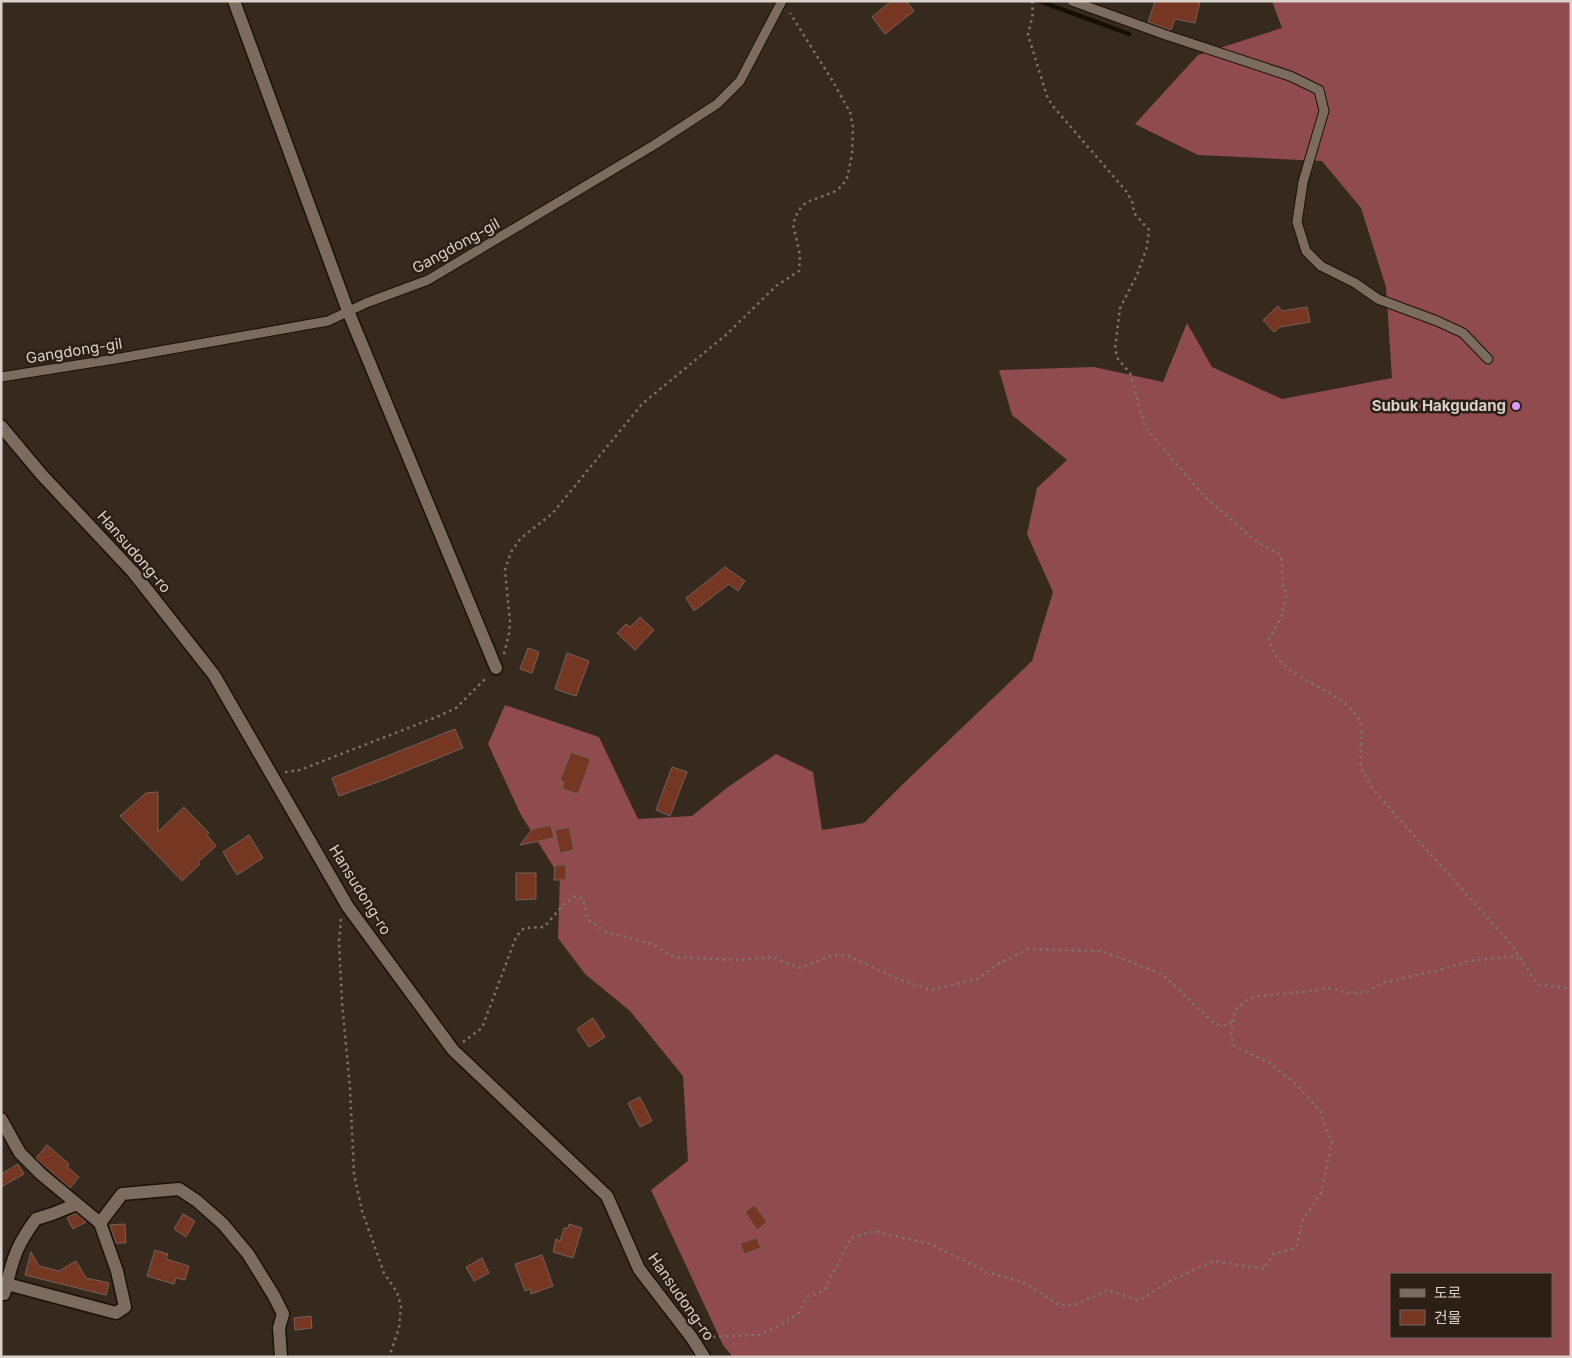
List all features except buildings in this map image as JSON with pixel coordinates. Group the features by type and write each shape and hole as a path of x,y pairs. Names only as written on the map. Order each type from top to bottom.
{"street":[{"path":"234,1 348,311 496,668"},
{"name":"Hansudong-ro","path":"1,426 42,475 133,572 214,675 348,907 452,1049 607,1196 638,1269 692,1338 704,1357"},
{"path":"1,1120 20,1153 41,1174 100,1223 117,1271 125,1307 116,1313 4,1289 11,1262 21,1240 36,1219 77,1204"},
{"path":"100,1223 122,1194 179,1189 196,1201 223,1224 248,1254 274,1296 283,1314 279,1328 281,1357"}],"lane":[{"name":"Gangdong-gil","path":"1,377 115,359 328,320 366,303 428,280 654,145 717,104 740,81 782,1"},
{"path":"1072,1 1166,35 1290,76 1320,90 1324,110 1303,182 1296,222 1306,251 1321,266 1355,283 1378,299 1437,320 1463,333 1488,359"}],"path":[{"path":"271,774 300,770 440,716 456,708 496,668 505,652 510,634 510,622 505,570 511,552 521,538 552,514 642,404 727,334 776,286 799,271 800,255 793,224 801,207 808,202 834,192 842,186 847,178 852,155 853,127 850,112 832,80 782,1"},
{"path":"1032,1 1033,13 1028,35 1047,96 1052,105 1126,192 1132,201 1134,212 1149,230 1147,247 1137,275 1120,308 1115,349 1118,359 1130,373 1145,426 1203,495 1257,542 1278,553 1282,561 1283,586 1286,593 1281,618 1269,639 1271,649 1290,671 1327,690 1353,710 1362,726 1361,767 1376,793 1511,944 1537,984 1571,990"},
{"path":"452,1049 471,1038 482,1028 516,937 524,928 544,927 565,903 576,896 583,899 588,920 606,932 652,944 674,957 735,960 773,958 799,968 834,955 846,955 893,977 931,990 977,979 998,964 1028,949 1100,951 1162,974 1215,1024 1224,1025 1234,1021"},
{"path":"342,897 339,941 342,1002 350,1088 354,1174 362,1211 384,1273 398,1292 401,1306 399,1328 389,1357"},
{"path":"692,1338 760,1335 778,1326 798,1314 807,1297 824,1291 851,1238 874,1231 930,1244 989,1273 1023,1282 1059,1305 1075,1305 1107,1290 1136,1300 1142,1299 1170,1281 1212,1261 1264,1269 1273,1254 1296,1248 1303,1220 1321,1193 1332,1141 1321,1112 1297,1084 1270,1063 1234,1046 1231,1036 1235,1010 1250,998 1328,988 1351,993 1368,992 1381,983 1435,972 1470,961 1515,956 1522,962"}],"shaded area":[{"path":"1272,1 1571,1 1571,1357 733,1357 723,1345 651,1190 688,1161 683,1076 630,1011 585,974 558,938 560,877 521,815 488,744 505,705 599,737 638,819 692,816 728,787 776,754 813,772 822,830 864,823 1032,661 1053,592 1027,534 1037,488 1067,460 1012,415 999,370 1094,367 1163,382 1187,323 1212,367 1282,399 1392,378 1386,287 1361,208 1322,161 1198,155 1135,124 1198,55 1282,28"}],"waterway":[{"path":"1039,1 1129,34"}],"place":[{"name":"Subuk Hakgudang","path":"1516,406"}]}
